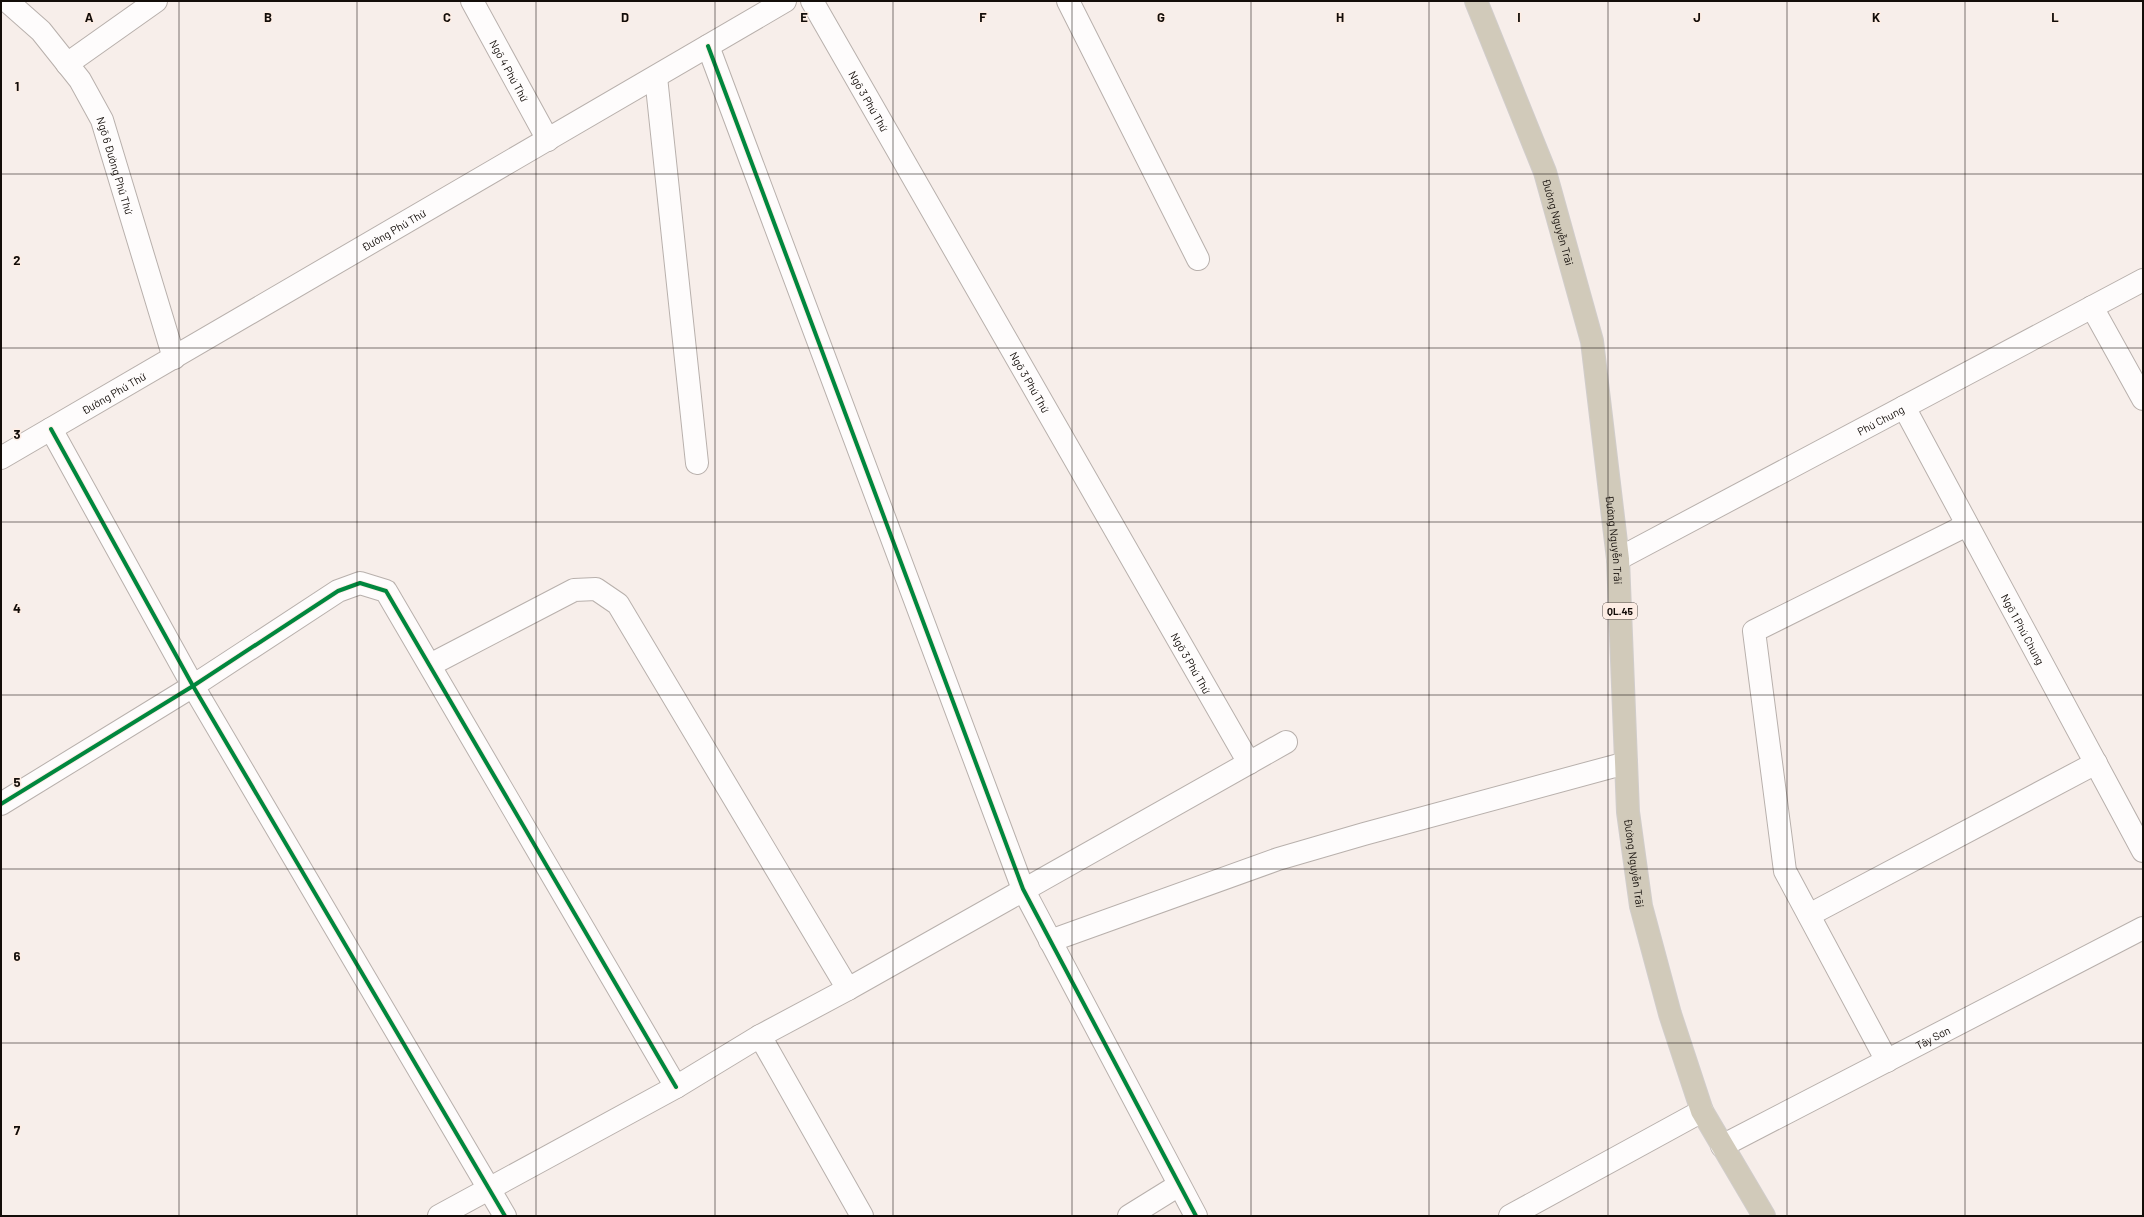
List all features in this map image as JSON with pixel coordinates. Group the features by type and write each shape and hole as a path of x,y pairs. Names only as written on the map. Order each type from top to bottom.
{"highway":[{"name":"Đường Nguyễn Trãi","path":"1476,1 1545,172 1592,341 1618,559 1628,812 1641,906 1670,1014 1702,1111 1764,1216"}],"street":[{"name":"Ngõ 6 Đường Phú Thứ","path":"7,1 41,31 80,80 102,120 174,358"},
{"path":"67,64 155,1"},
{"name":"Ngõ 4 Phú Thứ","path":"472,1 548,140"},
{"name":"Đường Phú Thứ","path":"1,458 785,1"},
{"name":"Ngõ 3 Phú Thứ","path":"812,1 1249,763"},
{"path":"1068,1 1198,259"},
{"path":"708,46 1023,889 1196,1216"},
{"path":"656,77 698,462"},
{"name":"Phú Chung","path":"1618,559 2143,280"},
{"path":"2092,307 2143,399"},
{"name":"Ngõ 1 Phú Chung","path":"1904,407 2143,851"},
{"path":"51,429 193,686 505,1216"},
{"path":"1887,1060 1785,871 1754,631 1967,525"},
{"path":"1,804 193,686 338,591 360,583 386,590 676,1087"},
{"path":"430,665 574,590 596,589 618,604 848,989"},
{"path":"439,1216 676,1087 760,1036 848,989 1286,742"},
{"path":"1050,941 1278,859 1364,834 1626,763"},
{"path":"1809,915 2096,763"},
{"name":"Tây Sơn","path":"1722,1146 2143,928"},
{"path":"760,1036 862,1216"},
{"path":"1510,1216 1702,1111"},
{"path":"1129,1216 1180,1185"}],"cycle path":[{"path":"708,46 1023,889 1196,1216"},
{"path":"51,429 193,686 505,1216"},
{"path":"1,804 193,686 338,591 360,583 386,591 676,1087"}]}
